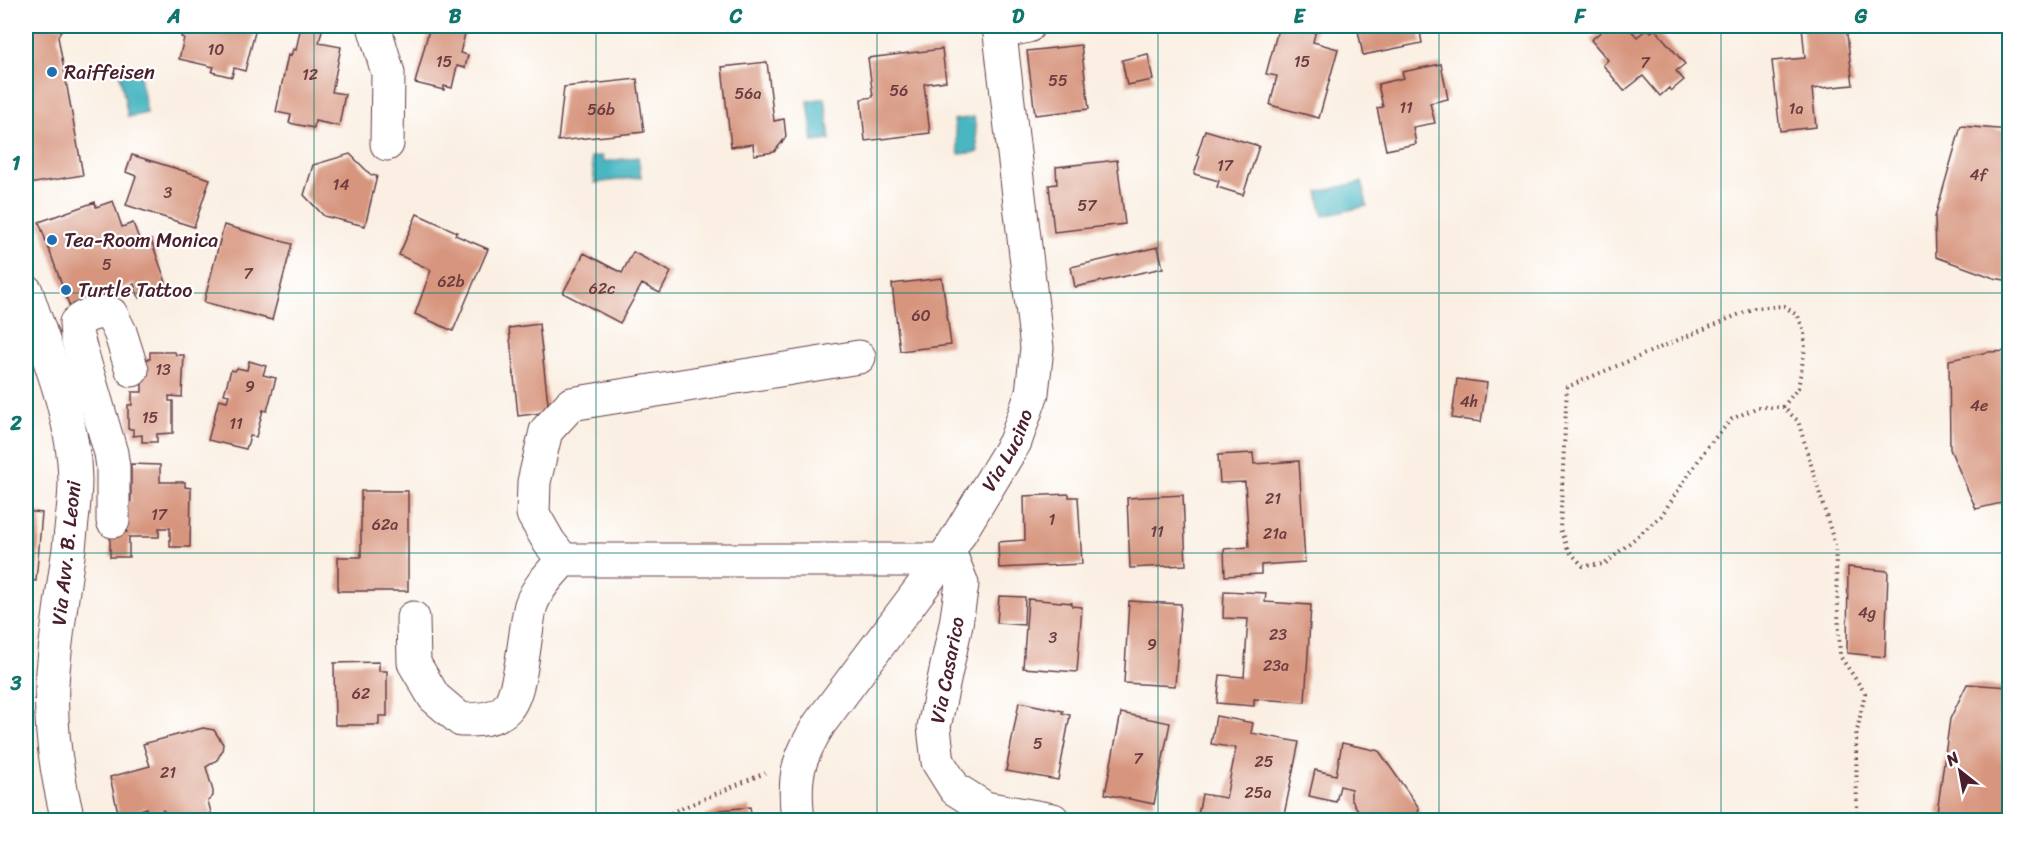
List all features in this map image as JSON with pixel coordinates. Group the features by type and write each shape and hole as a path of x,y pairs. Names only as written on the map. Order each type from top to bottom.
{"street":[{"path":"374,26 388,73 387,144"},
{"name":"Via Lucino","path":"798,820 796,773 801,758 820,723 945,555 1015,442 1032,393 1037,348 1009,28"},
{"name":"Via Avv. B. Leoni","path":"26,291 55,378 71,439 75,481 52,693 54,749 68,820"},
{"path":"113,521 111,453 76,337 76,323 82,318 103,312 111,314 132,370"},
{"path":"563,560 549,542 534,514 534,482 546,431 571,404 859,357"},
{"path":"55,378 85,367"},
{"path":"413,618 414,663 434,697 461,720 483,720 506,710 516,688 532,604 548,576 563,560 945,555"},
{"name":"Via Casarico","path":"945,555 962,584 934,727 938,762 955,789 985,808 1053,820"}],"path":[{"path":"1783,407 1798,388 1805,349 1804,332 1798,316 1784,306 1754,308 1567,387 1560,529 1568,550 1583,566 1605,564 1661,516 1708,446 1732,419 1758,407 1783,407 1798,421 1835,545 1840,656 1865,693 1856,736 1857,820"},
{"path":"654,820 801,758"}],"water":[{"path":"139,70 147,113 128,117 120,74"},
{"path":"825,98 830,140 813,142 808,101"},
{"path":"974,117 978,152 959,154 954,120"},
{"path":"602,156 603,162 638,157 641,177 595,183 591,157"},
{"path":"1362,182 1367,206 1323,216 1318,192"}],"building":[{"path":"26,26 64,26 58,37 83,175 29,184 26,162"},
{"path":"184,26 259,26 259,29 256,28 245,71 234,68 232,77 212,72 214,67 179,59"},
{"path":"301,26 323,26 319,43 341,47 332,92 345,94 339,126 315,121 314,128 289,123 291,115 276,112 288,55 291,56 293,49 296,50"},
{"path":"430,26 467,26 460,53 468,55 465,68 457,66 452,88 444,86 444,90 415,83"},
{"path":"1279,26 1317,26 1313,42 1338,49 1319,118 1270,105 1277,76 1266,74"},
{"path":"1357,26 1419,26 1422,43 1363,55"},
{"path":"1608,26 1627,26 1637,37 1648,28 1651,32 1655,29 1685,64 1676,71 1684,80 1671,91 1669,88 1660,96 1643,76 1624,91 1603,65 1608,60 1591,40"},
{"path":"1802,26 1846,26 1853,85 1812,89 1816,127 1780,131 1772,61 1805,58"},
{"path":"1081,45 1089,109 1035,115 1027,51"},
{"path":"942,49 946,81 924,84 930,133 865,141 861,99 873,97 868,58"},
{"path":"1148,54 1153,80 1127,85 1122,60"},
{"path":"767,62 774,121 784,119 786,137 774,152 754,155 753,144 731,147 722,67"},
{"path":"1441,64 1448,99 1430,103 1435,123 1413,127 1416,144 1386,150 1377,108 1383,107 1378,84 1404,78 1402,72"},
{"path":"637,79 644,132 558,141 564,87"},
{"path":"1961,126 2010,130 2010,281 1994,278 1936,257 1935,217"},
{"path":"1205,130 1259,146 1243,195 1217,187 1219,181 1194,174"},
{"path":"350,154 371,175 377,176 365,226 324,216 304,195 313,165"},
{"path":"132,155 210,179 194,227 126,205 136,176 126,172"},
{"path":"1117,160 1125,224 1054,232 1049,185 1057,184 1056,167"},
{"path":"113,201 122,227 133,223 141,244 151,240 168,288 139,298 134,284 70,307 39,222 95,202 96,207"},
{"path":"417,214 457,232 455,235 488,249 453,331 415,314 431,270 399,255"},
{"path":"224,225 292,244 272,320 204,302"},
{"path":"1158,247 1163,268 1075,287 1071,267"},
{"path":"633,252 671,272 660,293 642,284 620,323 563,293 584,253 622,273"},
{"path":"942,278 951,345 900,351 892,284"},
{"path":"539,324 549,412 518,416 509,328"},
{"path":"2010,351 2010,501 1976,509 1950,449 1949,360 1988,352"},
{"path":"150,352 175,352 176,355 184,355 182,397 169,396 169,401 173,401 173,433 157,434 157,442 142,442 142,435 133,436 133,429 128,429 128,405 132,405 132,392 142,392 142,359 150,359"},
{"path":"249,361 266,366 263,375 276,378 267,411 263,410 256,437 250,436 246,449 208,440 219,399 227,401 229,395 224,394 231,370 235,371 237,368 247,370"},
{"path":"1457,379 1487,383 1481,422 1452,418"},
{"path":"1253,453 1254,464 1299,461 1305,562 1261,565 1261,574 1225,576 1224,549 1249,547 1245,482 1220,483 1218,455"},
{"path":"131,464 160,465 160,482 185,482 185,487 191,488 190,547 170,547 170,528 159,528 159,537 129,537 129,557 110,557 110,532 127,532 127,501 131,501"},
{"path":"361,491 408,491 408,591 338,591 338,557 361,557"},
{"path":"1069,494 1069,497 1078,497 1082,564 999,568 998,542 1025,540 1024,496"},
{"path":"1183,495 1186,565 1130,568 1127,498"},
{"path":"26,511 42,513 36,581 26,580"},
{"path":"1848,567 1888,571 1885,657 1847,653"},
{"path":"1224,591 1266,593 1265,602 1311,605 1305,702 1254,699 1254,706 1217,703 1220,675 1244,677 1248,619 1223,618"},
{"path":"999,596 1025,597 1024,625 997,623"},
{"path":"1028,599 1072,603 1072,606 1082,607 1077,672 1023,668"},
{"path":"1129,601 1181,604 1175,686 1124,683"},
{"path":"379,662 379,671 387,671 387,716 379,716 379,725 335,725 334,663"},
{"path":"1967,684 2010,687 2010,820 1954,820 1937,813 1950,719"},
{"path":"1019,702 1063,711 1062,713 1070,715 1058,780 1006,771"},
{"path":"1121,713 1170,723 1154,804 1105,794"},
{"path":"1216,716 1253,723 1251,733 1299,742 1283,820 1197,820 1202,794 1226,798 1236,748 1211,744"},
{"path":"203,728 214,730 223,744 217,760 206,767 213,791 213,796 208,801 213,820 174,820 163,810 148,815 146,808 119,817 110,777 150,766 143,744"},
{"path":"1342,743 1379,751 1419,808 1417,820 1363,818 1351,799 1351,789 1340,786 1336,802 1309,796 1315,770 1336,775"},
{"path":"750,807 752,820 704,820 704,817 720,810"}],"place":[{"name":"Raiffeisen","path":"52,72"},
{"name":"Tea-Room Monica","path":"52,240"},
{"name":"Turtle Tattoo","path":"66,290"}]}
